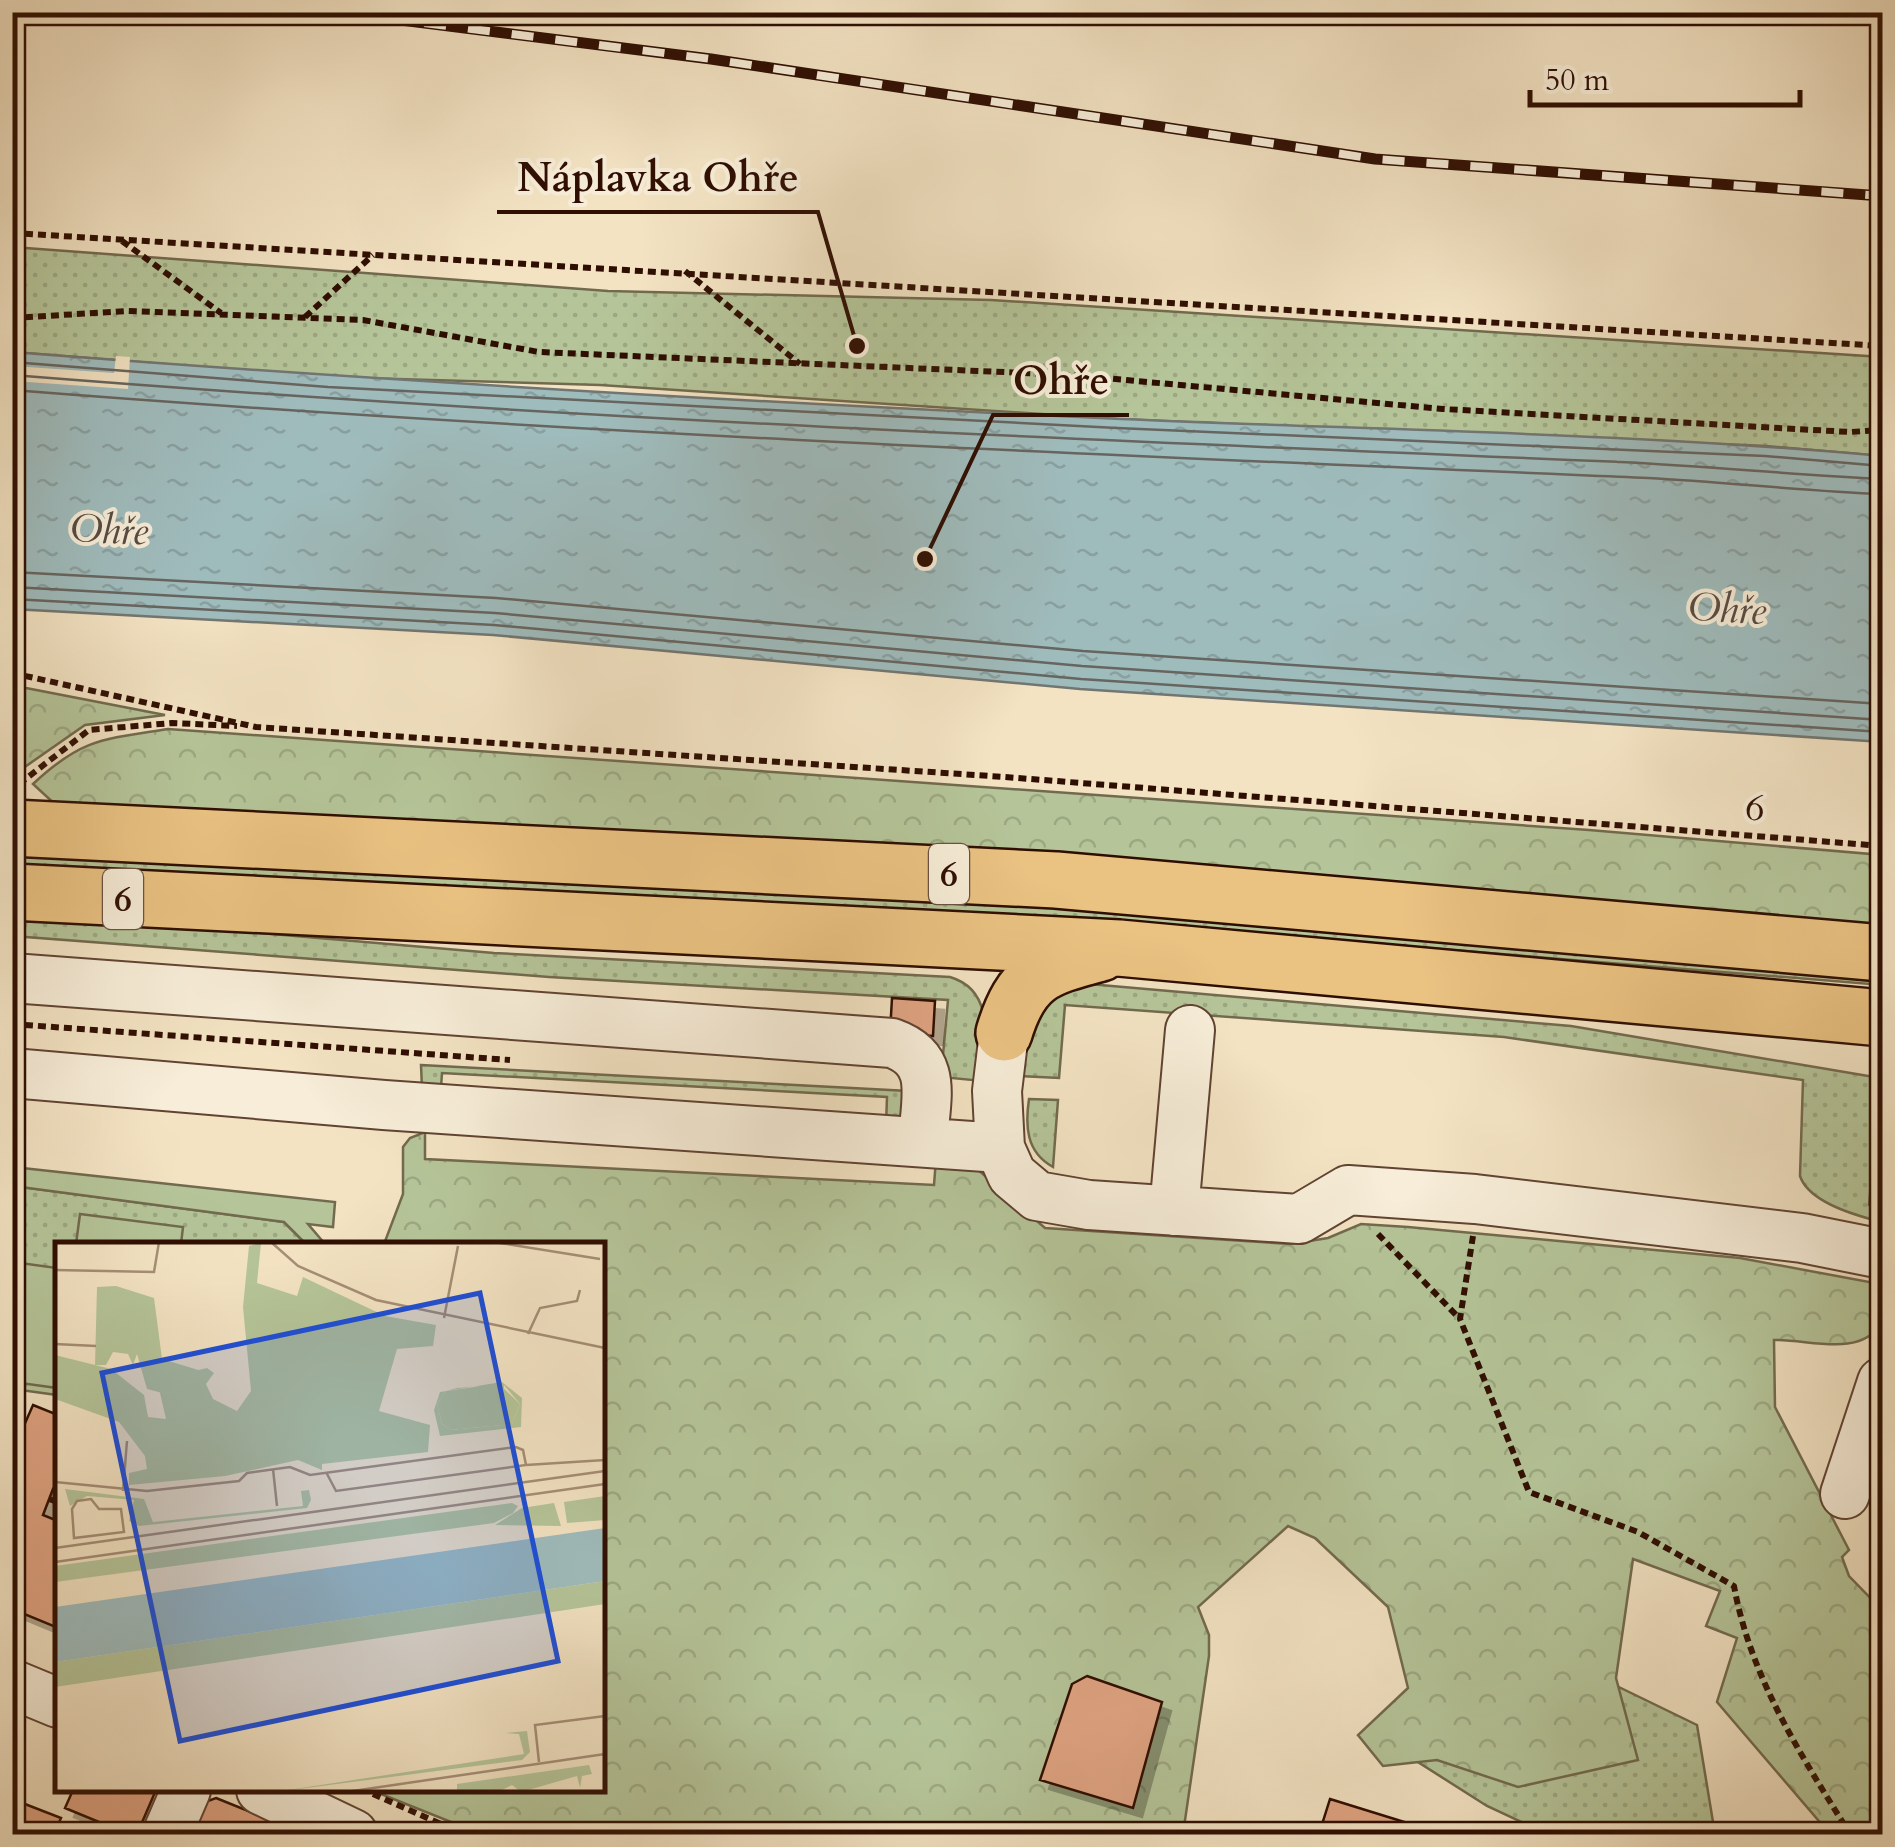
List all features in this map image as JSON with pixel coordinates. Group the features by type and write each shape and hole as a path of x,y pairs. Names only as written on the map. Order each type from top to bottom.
{"highway":[{"name":"6","path":"12,828 1056,880 1882,953"},
{"name":"6","path":"12,892 904,934 1120,948 1882,1018"},
{"path":"904,934 984,979 996,1001 1004,1033"},
{"path":"1004,1033 1013,1002 1047,967 1120,948"},
{"path":"1537,987 1756,1034 1882,1052"}],"street":[{"path":"12,978 892,1043 914,1051 921,1060 926,1086 923,1142"},
{"path":"1174,1211 1190,1030"},
{"path":"1004,1033 997,1090 1000,1148 1012,1175 1036,1196 1299,1219 1348,1190 1475,1199 1802,1238 1882,1254"},
{"path":"12,1073 384,1105 1000,1148"},
{"path":"1844,1494 1882,1382"},
{"path":"12,1684 55,1701"},
{"path":"167,1834 185,1792"},
{"path":"264,1792 353,1834"}],"path":[{"path":"12,233 684,270 1882,346"},
{"path":"121,240 224,315"},
{"path":"305,318 374,254"},
{"path":"684,270 800,364"},
{"path":"12,318 128,311 363,320 540,352 1071,376 1463,410 1850,432 1882,430"},
{"name":"6","path":"12,672 256,727 1005,777 1882,846"},
{"path":"12,784 88,730 172,723 256,727"},
{"path":"1460,1319 1475,1225"},
{"path":"1374,1229 1460,1319 1528,1492 1638,1532 1734,1586 1743,1634 1767,1695 1850,1834"},
{"path":"367,1792 464,1834"}],"green space":[{"path":"12,247 608,291 991,300 1882,357 1882,456 1766,446 1117,419 600,385 328,377 13,352"},
{"path":"13,685 165,715 85,725 19,771 13,771"},
{"path":"168,729 1589,830 1882,855 1882,925 1482,891 58,807 33,784 80,749 127,735"},
{"path":"12,849 1192,914 1882,970 1882,985 1192,929 13,864"},
{"path":"12,912 494,953 950,977 965,984 981,1006 985,1035 982,1081 941,1077 948,1000 549,977 13,936"},
{"path":"1089,984 1571,1026 1874,1077 1882,1081 1882,1162 1873,1162 1869,1205 1882,1210 1882,1222 1835,1207 1805,1185 1800,1176 1803,1080 1504,1037 1065,1005 1059,1078 1020,1076 1037,997"},
{"path":"421,1065 908,1091 905,1116 886,1125 887,1097 442,1073 440,1102 422,1088"},
{"path":"1029,1099 1058,1100 1053,1167 1032,1146 1027,1119"},
{"path":"425,1132 425,1159 934,1185 936,1159 976,1168 1045,1228 1291,1244 1328,1238 1361,1224 1408,1227 1740,1258 1880,1284 1882,1324 1860,1341 1832,1344 1774,1340 1775,1407 1849,1550 1842,1557 1849,1576 1882,1610 1882,1834 1830,1834 1717,1702 1737,1638 1706,1626 1720,1591 1633,1559 1616,1678 1638,1760 1518,1787 1437,1760 1383,1766 1358,1735 1408,1688 1388,1607 1315,1538 1288,1526 1198,1607 1209,1635 1209,1656 1183,1834 481,1834 376,1792 605,1792 605,1242 385,1242 403,1194 403,1147 410,1138"},
{"path":"13,1167 335,1202 333,1227 308,1224 323,1242 304,1242 284,1222 13,1186"},
{"path":"13,1186 284,1222 304,1242 55,1242 55,1395 13,1389"},
{"path":"80,1214 183,1227 181,1242 76,1242"},
{"path":"13,1262 55,1268 55,1388 13,1382"},
{"path":"1557,1657 1697,1725 1715,1834 1547,1834 1487,1806 1399,1750"}],"water":[{"path":"12,352 705,398 1597,437 1882,456 1882,742 1080,689 493,635 13,609"}],"pier":[{"path":"116,356 130,357 128,389 13,381 13,366 114,373"}],"building":[{"path":"892,998 935,1001 933,1036 890,1033"},
{"path":"33,1405 55,1414 55,1490 43,1515 55,1520 55,1627 12,1609 12,1453"},
{"path":"1087,1676 1162,1702 1133,1808 1040,1780 1072,1684"},
{"path":"72,1792 155,1792 137,1834 94,1834 99,1822 65,1808"},
{"path":"216,1798 305,1834 191,1834 205,1802"},
{"path":"12,1799 61,1818 54,1834 12,1834"},
{"path":"1330,1799 1443,1834 1319,1834"}],"railway":[{"path":"337,12 711,59 1375,159 1882,196"}],"place":[{"name":"Náplavka Ohře","path":"857,346"},
{"name":"Ohře","path":"925,559"}]}
